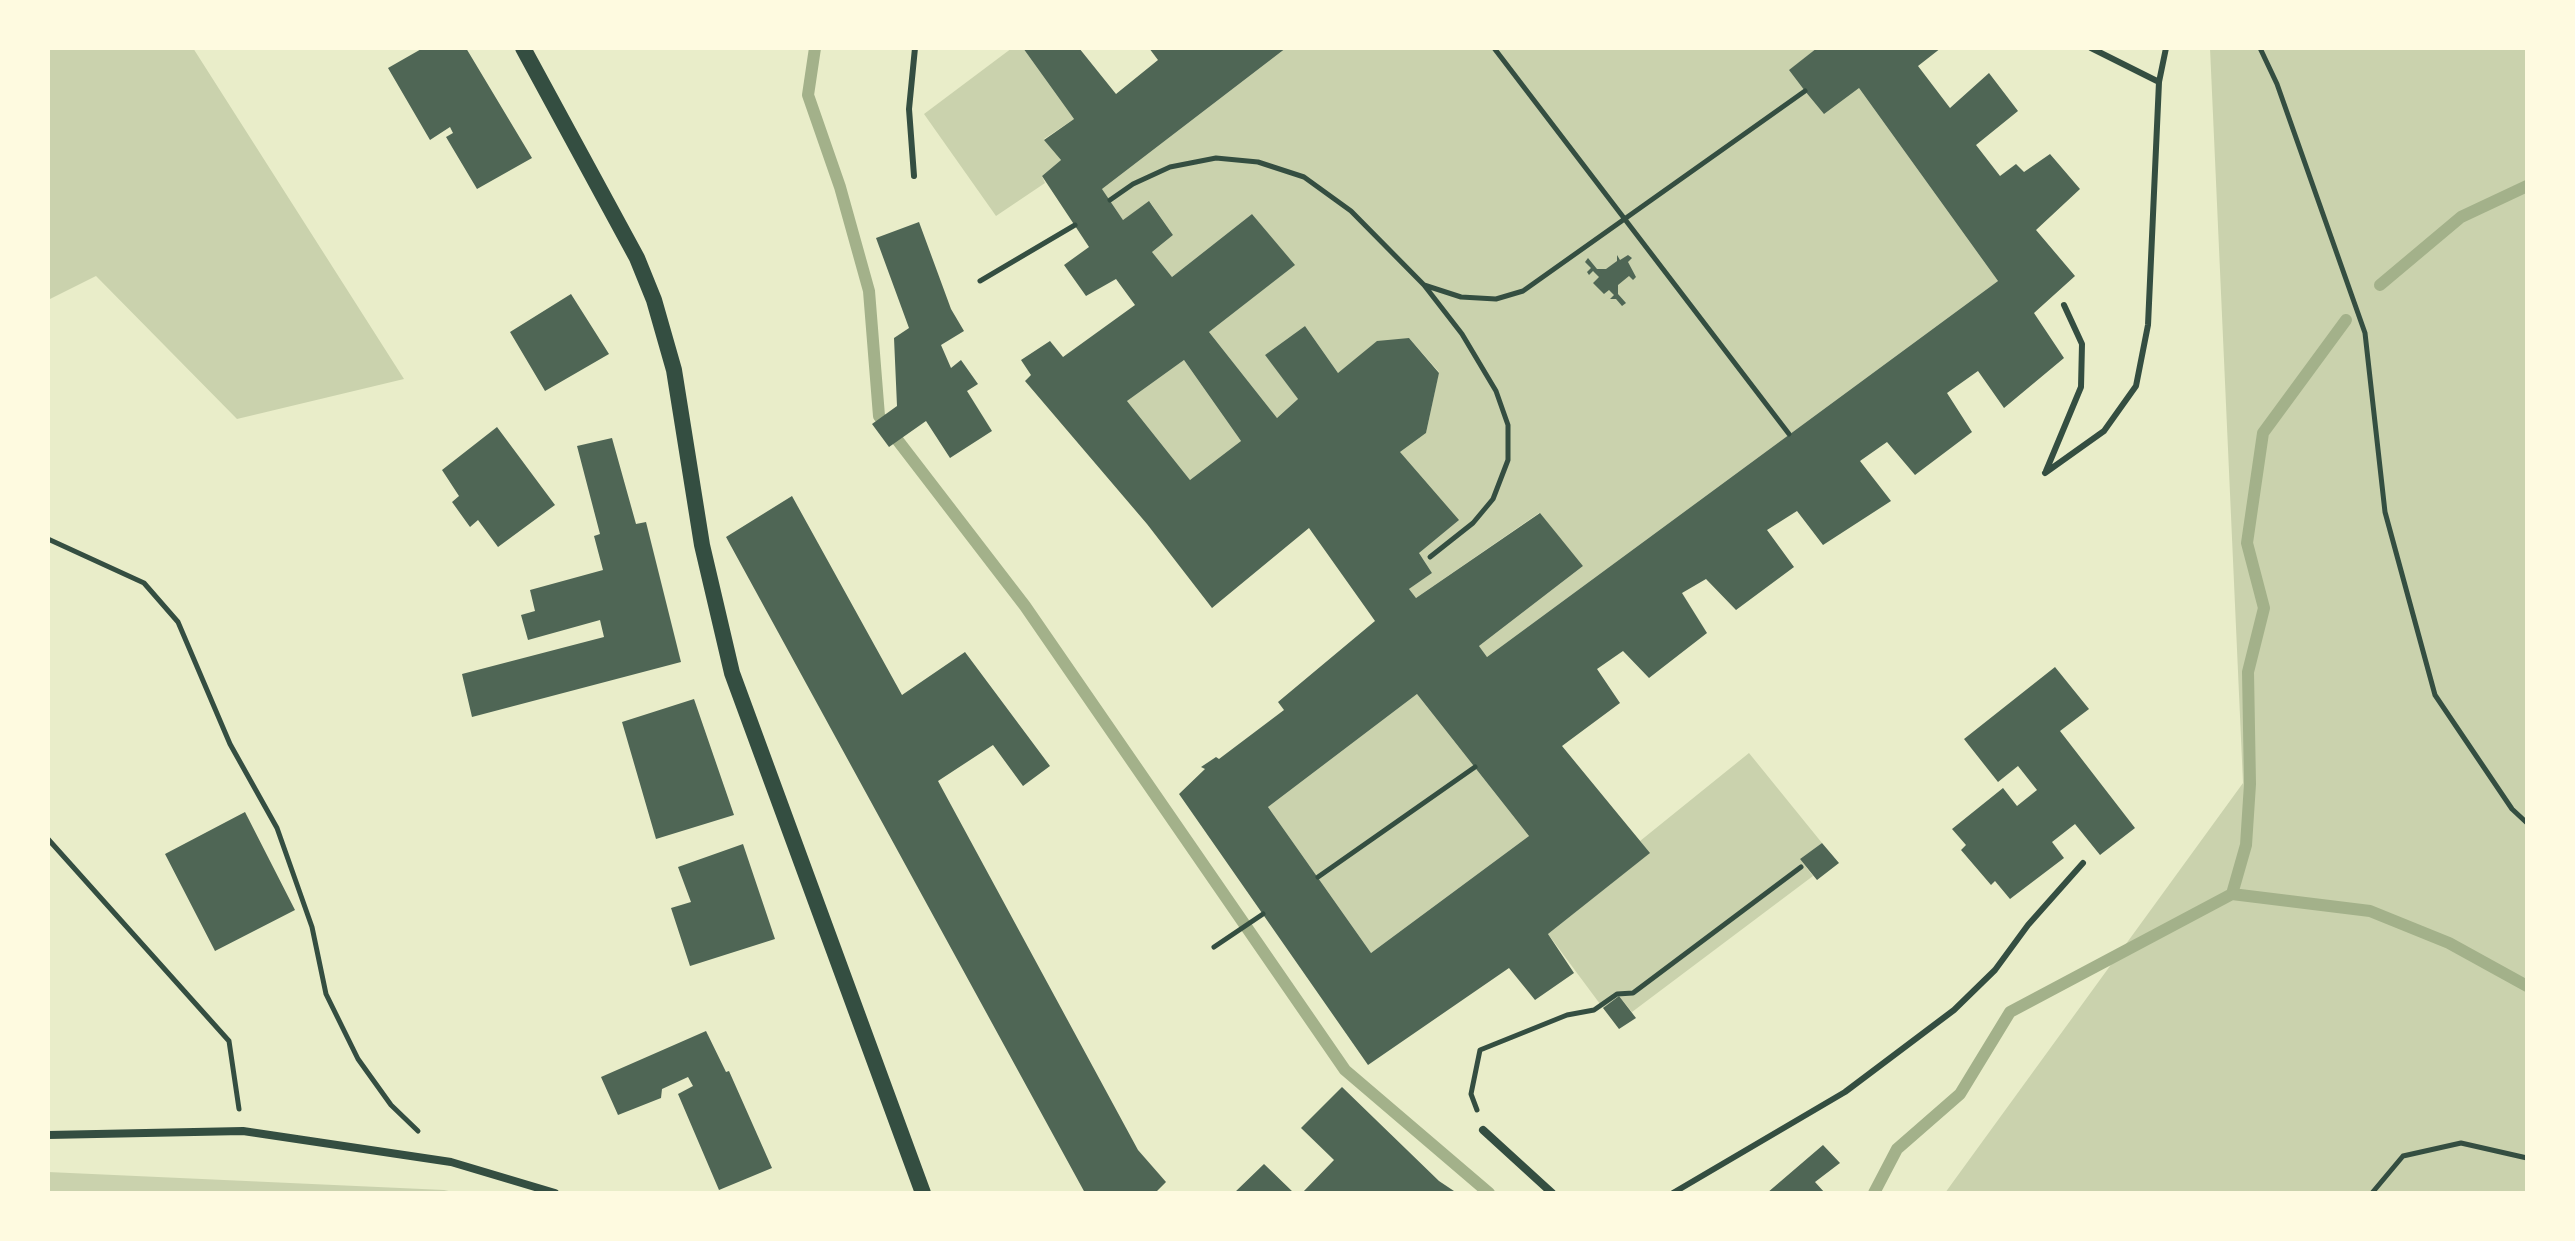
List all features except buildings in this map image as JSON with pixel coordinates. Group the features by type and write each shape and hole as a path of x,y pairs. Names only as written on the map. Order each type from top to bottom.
{"main road":[{"path":"523,48 637,258 654,300 674,370 702,545 732,673 923,1193"}],"street":[{"path":"1483,1130 1552,1193"},
{"path":"48,1135 243,1131 451,1162 555,1193"}],"lane":[{"path":"914,176 909,109 915,48"},
{"path":"2091,48 2159,82"},
{"path":"2064,305 2082,344 2081,387 2045,473 2104,431 2136,386 2148,325 2159,82 2166,48"},
{"path":"1673,1193 1845,1092 1954,1010 1995,970 2028,925 2083,863"}],"path":[{"path":"1494,48 1789,434"},
{"path":"2260,48 2277,84 2365,333 2385,512 2435,695 2512,809 2527,823"},
{"path":"1424,285 1473,297 1496,299 1523,291 1625,222 1805,91"},
{"path":"1110,200 1133,184 1170,167 1216,158 1258,162 1304,177 1351,211 1424,285 1462,334 1496,391 1508,425 1508,460 1493,499 1473,523 1430,557"},
{"path":"980,281 1075,225"},
{"path":"48,539 144,583 178,622 230,744 277,828 312,927 326,994 358,1059 391,1105 451,1162"},
{"path":"1318,877 1475,767"},
{"path":"48,839 229,1041 243,1131"},
{"path":"1483,1130 1471,1094 1480,1050 1567,1015 1594,1010 1617,994 1633,993 1801,867"},
{"path":"1214,947 1263,914"},
{"path":"2372,1193 2403,1156 2461,1143 2527,1158"}],"green space":[{"path":"48,48 193,48 404,379 237,419 96,276 48,300"},
{"path":"1012,48 1023,48 1074,119 1044,139 1061,160 1042,176 1045,183 996,216 924,114"},
{"path":"1286,48 1817,48 1790,70 1859,88 1998,281 1487,657 1479,646 1583,566 1539,513 1416,598 1409,589 1432,573 1419,553 1400,452 1426,433 1439,372 1409,338 1338,373 1305,326 1265,355 1298,399 1277,418 1209,332 1294,265 1252,214 1172,277 1152,252 1173,235 1150,202 1123,220 1102,189"},
{"path":"2210,48 2527,48 2527,1193 1945,1193 2243,783"},
{"path":"1184,360 1241,441 1190,480 1127,401"},
{"path":"1417,694 1529,836 1371,953 1268,807"},
{"path":"1749,753 1822,843 1800,859 1813,876 1632,1012 1619,996 1603,1008 1548,934 1649,853 1640,841"},
{"path":"48,1172 444,1190 458,1193 48,1193"}],"waterway":[{"path":"815,48 808,95 840,187 869,291 879,416 1025,606 1345,1070 1489,1193"},
{"path":"2380,285 2461,217 2527,186"},
{"path":"2232,894 2246,845 2250,784 2248,672 2264,608 2247,543 2263,433 2346,320"},
{"path":"1874,1193 1897,1149 1960,1094 2010,1012 2232,894 2370,911 2449,943 2527,986"}]}
